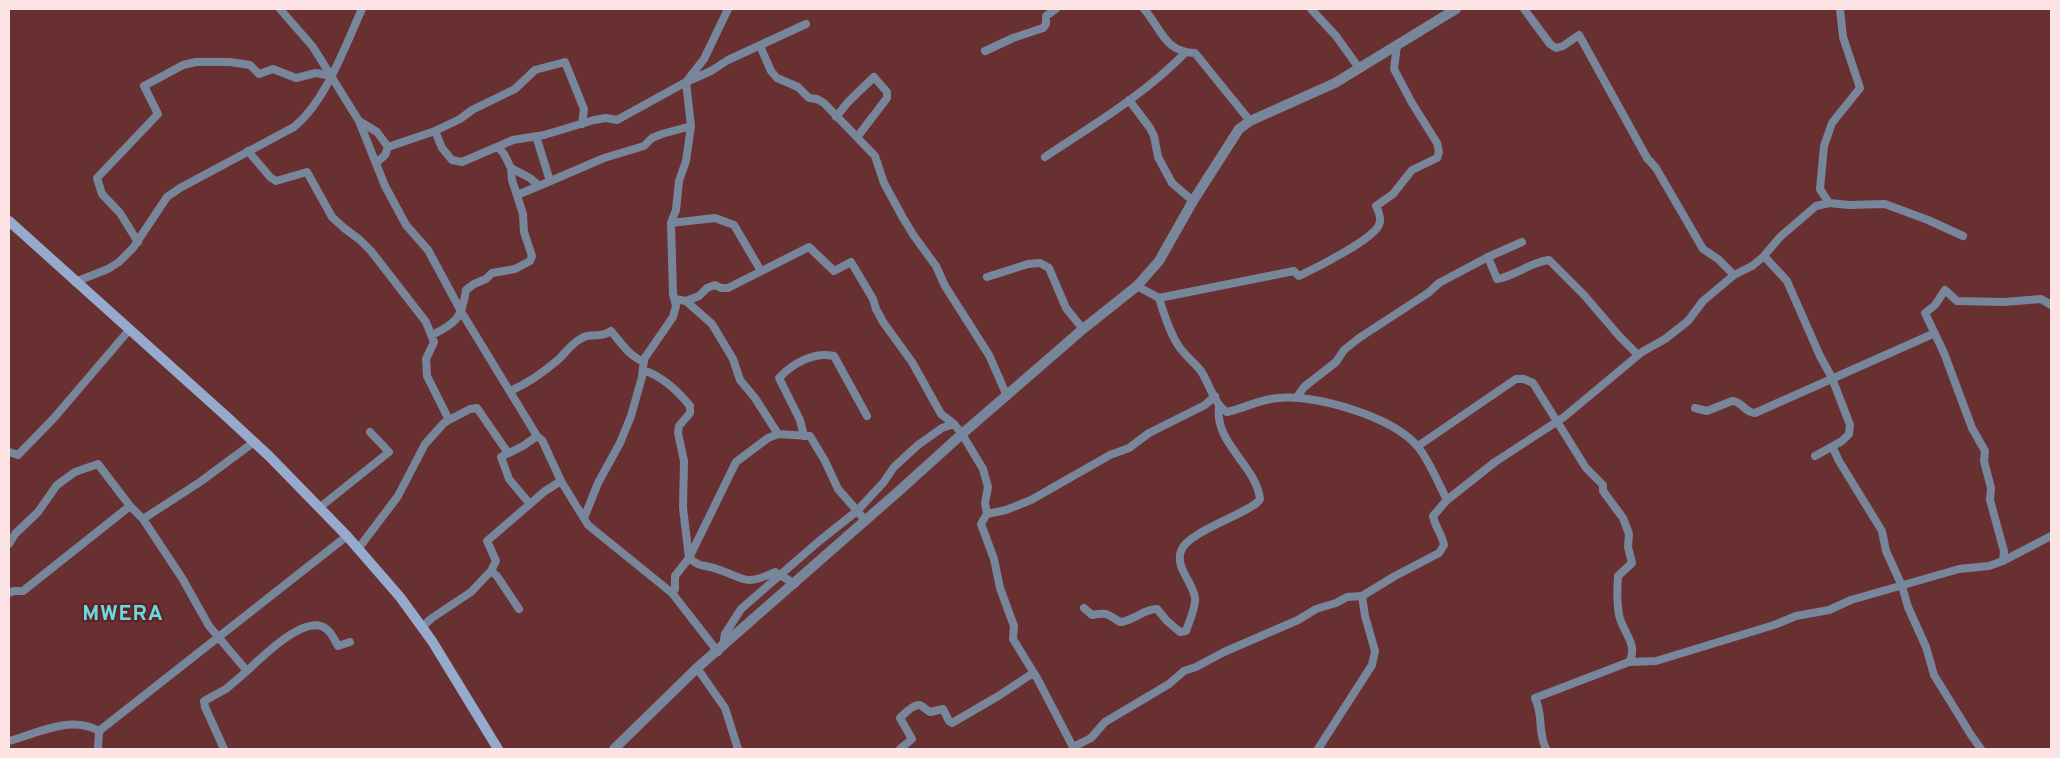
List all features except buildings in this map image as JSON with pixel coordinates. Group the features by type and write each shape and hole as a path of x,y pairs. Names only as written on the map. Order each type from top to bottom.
{"main road":[{"path":"9,222 254,442 347,536 400,597 422,627 498,749"}],"street":[{"path":"280,9 313,47 359,121 386,186 406,224 428,250 462,313 537,436 542,440 561,481 584,518 597,533 627,555 672,593 721,650"},
{"path":"75,282 108,269 119,262 138,242 167,197 180,188 294,127 304,119 332,76 362,9"},
{"path":"584,518 598,483 613,458 628,425 648,352 673,316 676,306 673,294 671,223 676,210 679,181 686,161 691,126 686,82 704,58 728,9"},
{"path":"985,51 1013,38 1043,28 1046,24 1046,16 1056,9"},
{"path":"1145,9 1162,37 1185,53 1196,53 1250,120"},
{"path":"1311,9 1336,36 1360,68"},
{"path":"614,749 697,668 721,650 962,434 1083,329 1137,286 1159,261 1193,201 1239,129 1250,120 1335,84 1445,12 1456,9"},
{"path":"1524,9 1550,44 1556,48 1563,46 1579,35 1647,158 1656,168 1703,249 1734,275"},
{"path":"1829,203 1820,189 1824,146 1832,123 1860,88 1843,37 1840,9"},
{"path":"435,130 442,148 452,160 462,162 513,140 606,118 617,120 686,82 711,71 728,60 760,46 774,37 806,24"},
{"path":"1137,286 1159,298 1294,271 1299,276 1333,259 1374,231 1380,224 1380,216 1376,206 1393,194 1412,170 1437,158 1439,152 1437,143 1394,69 1397,45"},
{"path":"760,46 771,72 776,78 798,87 808,98 824,103 836,117 858,136 875,156 884,183 910,230 936,266 945,286 989,354 1007,396"},
{"path":"1045,157 1129,100 1166,71 1185,53"},
{"path":"138,242 120,213 102,194 97,178 158,114 144,86 183,65 196,62 230,62 250,65 259,74 273,69 296,78 316,73 332,76"},
{"path":"376,162 385,155 388,148 460,119 472,110 515,89 535,70 565,62 584,109 582,124"},
{"path":"836,117 848,102 874,77 887,92 887,98 858,136"},
{"path":"1129,100 1150,128 1154,136 1158,157 1172,183 1193,201"},
{"path":"359,121 377,132 388,148"},
{"path":"517,195 604,158 644,146 652,138 662,134 691,126"},
{"path":"536,136 550,181"},
{"path":"432,335 449,326 462,313 466,290 486,279 492,273 515,269 530,261 532,256 524,232 523,214 512,180 511,168 498,147"},
{"path":"248,152 270,177 276,181 307,172 332,217 360,240 370,251 426,322 434,342 426,360 427,376 449,420"},
{"path":"511,168 530,178 539,186"},
{"path":"686,301 699,296 707,288 716,285 721,288 728,288 809,247 834,271 850,262 873,299 883,322 912,362 940,414 954,424 962,434 983,469 988,486 985,503 987,514 981,524 994,559 1000,588 1014,626 1014,639 1073,748 1091,738 1106,722 1169,684 1184,671 1196,668 1224,652 1298,620 1316,609 1336,603 1347,597 1362,596 1439,553 1444,545 1443,538 1434,524 1433,516 1447,500 1495,462 1556,421 1638,355 1665,339 1688,321 1703,301 1734,275 1752,266 1764,256 1780,237 1816,206 1829,203 1850,206 1885,204 1928,220 1963,236"},
{"path":"671,223 715,218 734,225 761,271"},
{"path":"1297,397 1304,386 1336,362 1344,350 1359,338 1428,293 1439,283 1488,257 1522,242"},
{"path":"1764,256 1787,281 1820,356 1832,378 1850,425 1849,434 1833,448 1815,456"},
{"path":"1488,257 1497,279 1507,278 1542,261 1549,260 1584,295 1638,355"},
{"path":"987,277 1028,264 1040,263 1049,268 1066,308 1083,329"},
{"path":"2003,561 2004,551 1990,500 1990,488 1984,461 1985,451 1972,428 1925,313 1935,305 1945,290 1957,301 2004,302 2041,298 2051,305"},
{"path":"1084,608 1092,615 1105,613 1120,622 1130,620 1146,611 1157,609 1166,621 1180,632 1186,631 1195,599 1180,559 1181,550 1186,543 1196,536 1221,521 1255,505 1260,499 1250,474 1235,454 1224,433 1218,416 1219,407 1215,396 1200,371 1178,345 1165,319 1159,298"},
{"path":"675,299 686,301 708,319 733,359 740,380 755,398 778,434"},
{"path":"9,452 18,455 60,411 130,330"},
{"path":"510,390 544,371 570,347 582,338 590,335 601,336 611,331 628,352 636,359 644,362"},
{"path":"1695,408 1707,411 1736,401 1751,413 1755,413 1935,334"},
{"path":"804,436 800,420 779,378 791,365 823,354 834,356 867,416"},
{"path":"643,370 652,373 678,392 690,406 690,413 679,426 678,433 684,461 683,508 689,558 702,567 712,567 725,571 736,578 746,580 760,579 775,572 795,584"},
{"path":"1418,446 1516,380 1524,379 1533,383 1586,468 1603,485 1603,491 1623,518 1629,534 1628,547 1632,562 1618,576 1617,586 1620,617 1633,646 1633,654 1629,662"},
{"path":"987,514 1006,510 1031,500 1110,455 1129,448 1149,433 1206,405 1215,396"},
{"path":"1219,407 1227,412 1241,409 1254,402 1297,397 1346,407 1388,423 1418,446 1447,500"},
{"path":"358,549 398,496 425,444 444,423 470,409 477,408 508,453"},
{"path":"721,650 725,634 741,610 818,542 857,511 883,483 894,467 918,445 942,428 954,424"},
{"path":"320,508 390,452 370,432"},
{"path":"672,593 675,589 675,576 689,558 736,462 768,438 778,434 810,436 825,461 838,489 866,521"},
{"path":"530,504 510,479 501,457 523,446 537,436"},
{"path":"143,520 200,482 254,442"},
{"path":"1833,448 1882,531 1886,551 1926,647 1934,675 1962,722 1982,749"},
{"path":"9,544 16,534 38,512 57,485 75,472 98,464 143,520 174,565 209,626 247,671"},
{"path":"422,627 471,592 491,570 496,561 487,541 545,491 561,481"},
{"path":"9,593 23,591 130,506"},
{"path":"98,749 99,731 347,536"},
{"path":"1546,749 1540,736 1542,719 1535,698 1629,662 1656,661 1774,625 1796,616 1829,610 1851,600 1959,569 1989,566 2003,561 2051,536"},
{"path":"491,570 519,609"},
{"path":"1318,749 1372,665 1375,651 1365,616 1362,596"},
{"path":"224,749 204,701 226,688 266,654 302,628 311,625 322,626 331,633 338,646 350,642"},
{"path":"697,668 725,708 738,749"},
{"path":"900,749 912,738 900,718 904,713 917,705 921,705 930,712 943,709 952,723 1000,696 1033,673"},
{"path":"9,741 71,723 88,725 99,731"}],"district":[{"name":"MWERA","path":"123,616"}]}
